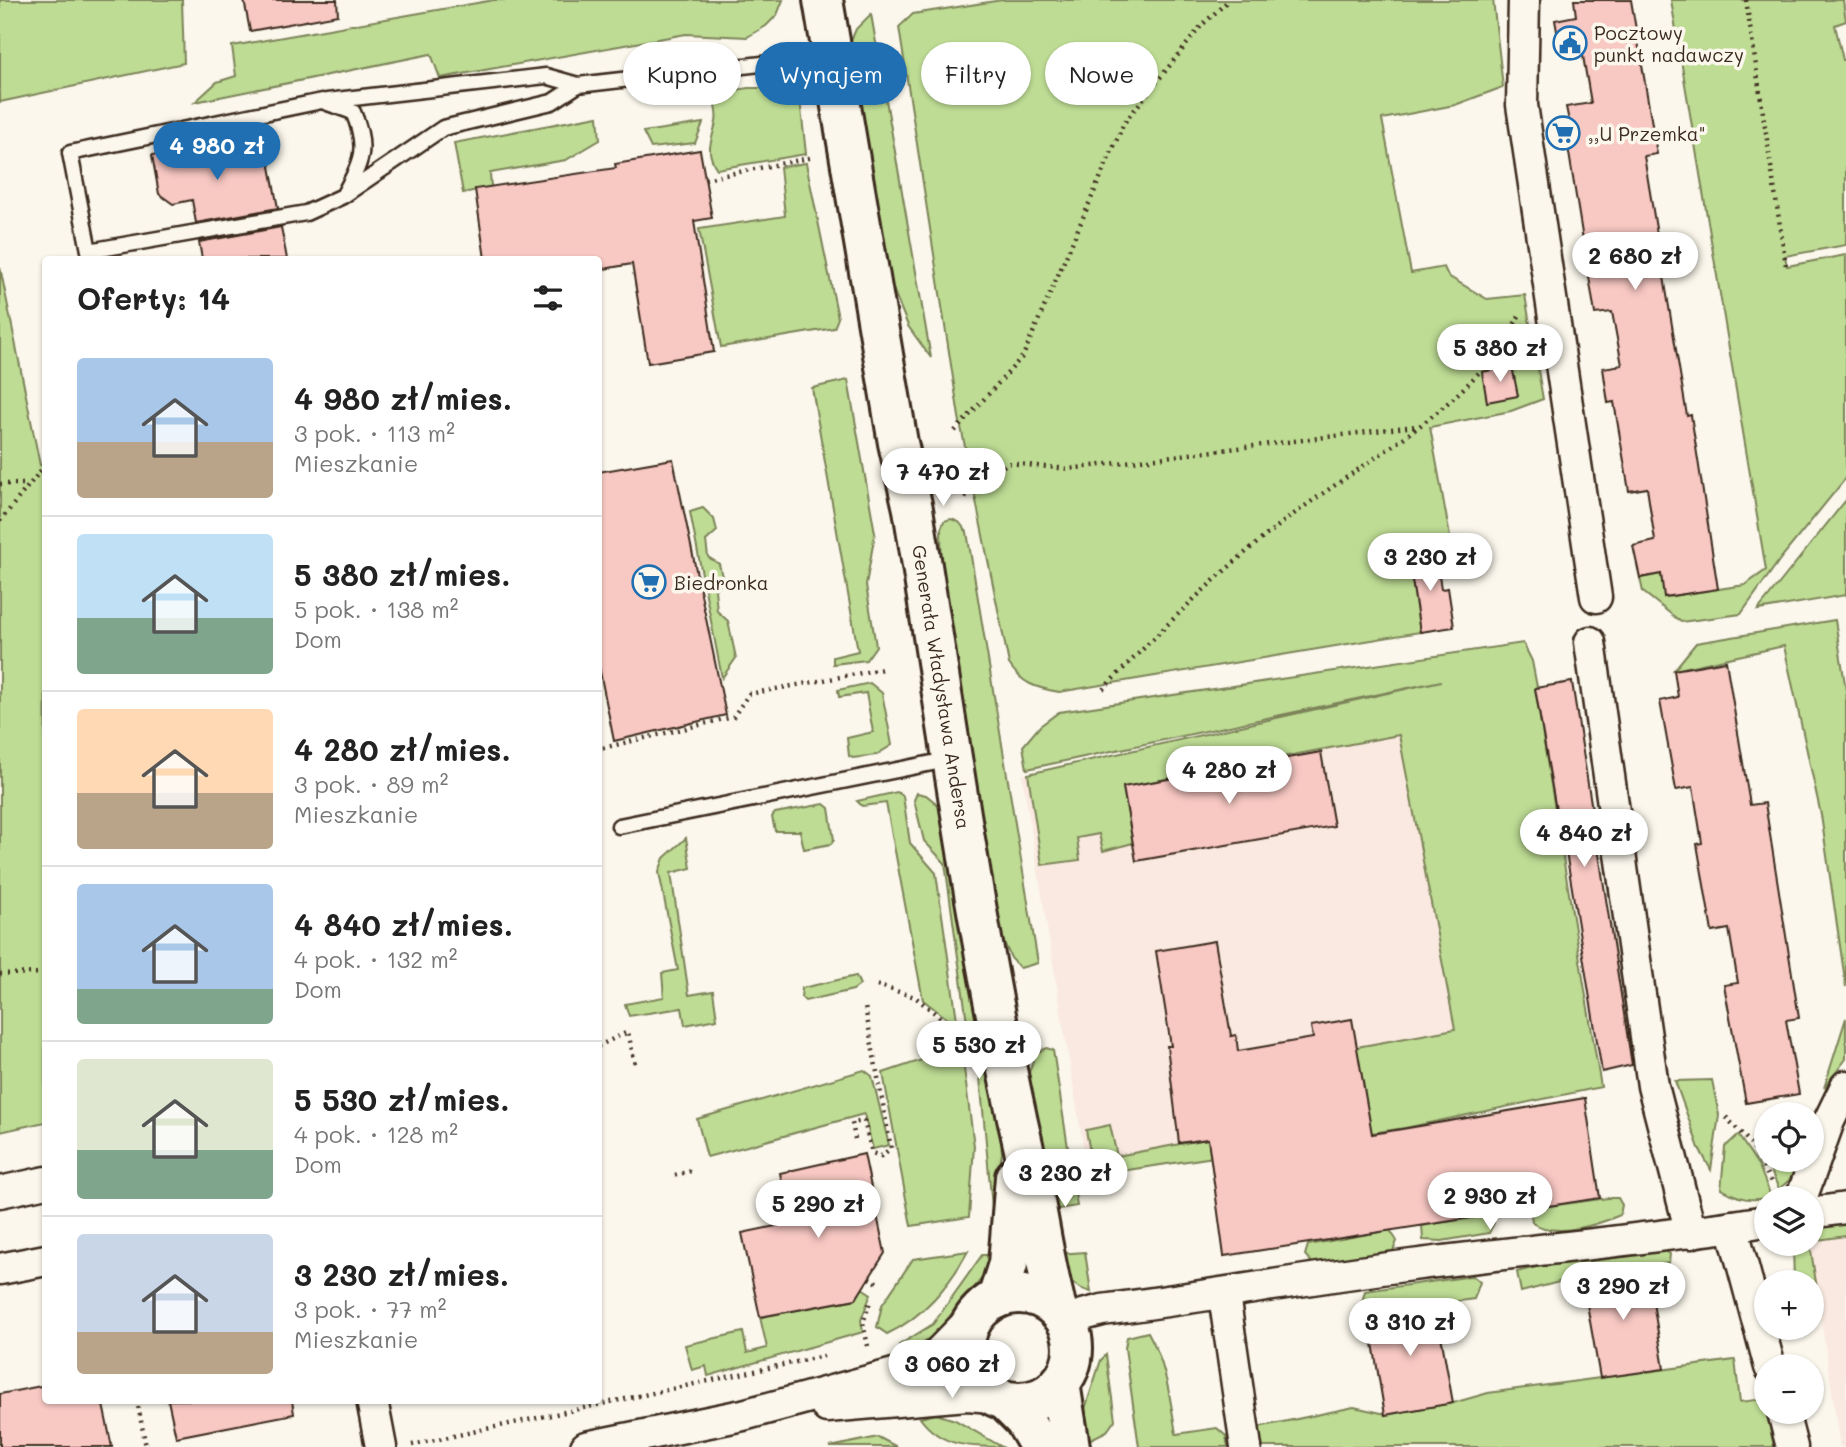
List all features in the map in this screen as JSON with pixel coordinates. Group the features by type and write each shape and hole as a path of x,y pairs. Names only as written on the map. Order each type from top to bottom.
{"main road":[{"name":"Generała Władysława Andersa","path":"823,0 829,42"},
{"name":"Generała Władysława Andersa","path":"840,105 1017,1126 1026,1158 1042,1254 1063,1317"},
{"name":"Generała Władysława Andersa","path":"986,1307 1008,1264 1017,1126"},
{"path":"999,1399 1030,1402 1041,1399 1060,1383 1072,1361 1073,1342 1063,1317 1041,1298 1024,1294 986,1307 966,1333 965,1362 978,1385 1024,1420 1040,1447"},
{"path":"1060,1383 1070,1447"}],"street":[{"path":"1524,0 1522,105 1596,597"},
{"path":"1590,642 1653,1086 1691,1233"},
{"path":"1794,1186 1846,1086"},
{"path":"0,1192 42,1183"},
{"path":"1824,1211 1846,1208"},
{"path":"1063,1317 1411,1265 1691,1233 1754,1223"},
{"path":"1732,1226 1766,1354"},
{"path":"0,1269 42,1261"},
{"path":"1224,1295 1246,1447"},
{"path":"586,1447 743,1415 912,1368 948,1346 986,1307"},
{"path":"743,1415 954,1396 999,1399"},
{"path":"373,1404 380,1447"},
{"path":"1786,1424 1792,1447"}],"lane":[{"path":"578,85 552,102 443,128 343,196 306,213 89,251 70,153 322,101 546,76 578,85 755,65"},
{"path":"322,101 353,112 361,130 363,150 360,166 343,196"},
{"path":"619,826 954,758"}],"path":[{"path":"954,431 1023,356 1124,123 1202,25 1229,0"},
{"path":"1746,0 1786,266"},
{"path":"705,179 818,156"},
{"path":"1103,689 1201,591 1254,546 1467,387 1506,340 1521,311"},
{"path":"965,497 1007,463 1069,469 1418,425"},
{"path":"0,522 42,468"},
{"path":"0,484 28,484"},
{"path":"603,748 733,717 749,694 883,669"},
{"path":"0,974 42,973"},
{"path":"877,985 915,997 962,1035"},
{"path":"855,1139 852,1123 864,1121 873,1153 881,1156 891,1148 865,1007"},
{"path":"602,1044 628,1032 636,1068"},
{"path":"1726,1117 1752,1145 1782,1186"},
{"path":"675,1175 691,1171"},
{"path":"869,1279 880,1284"},
{"path":"869,1346 863,1323 871,1299"},
{"path":"856,1348 879,1343"},
{"path":"602,1404 830,1354"},
{"path":"138,1404 146,1447"},
{"path":"403,1447 600,1404"}],"shaded area":[{"path":"1532,661 1601,1087 1405,1128 1088,1175 1022,775"},
{"path":"1846,1236 1846,1447 1840,1447 1824,1339 1824,1270 1814,1270 1812,1256 1824,1256 1824,1239"}],"green space":[{"path":"0,0 182,0 184,63 0,102"},
{"path":"494,0 783,0 777,15 766,26 747,37 686,34 641,42 623,42 623,45 440,78 431,54 195,102 217,82 236,76 232,46"},
{"path":"1002,0 1493,0 1503,87 1455,105 1382,119 1411,273 1444,267 1448,276 1487,299 1525,295 1543,399 1511,411 1430,427 1451,542 1408,554 1420,632 1059,692 1030,684 1009,664 959,417 907,79 907,42 901,42 899,27 913,14"},
{"path":"1671,0 1843,0 1846,21 1835,25 1843,60 1846,60 1846,245 1785,256 1787,266 1846,255 1846,478 1781,558 1741,614 1681,622 1643,592 1640,578 1661,574 1665,597 1745,585 1766,570"},
{"path":"871,14 876,42 850,42 856,29"},
{"path":"755,88 755,105 801,105 806,154 717,169 710,151 716,119 715,105 741,105 741,89"},
{"path":"856,105 887,105 931,358 908,326 882,262"},
{"path":"598,116 600,140 566,160 490,173 491,187 463,193 454,143"},
{"path":"703,123 695,143 651,148 643,132"},
{"path":"806,163 838,318 834,328 721,347 699,229 785,216 780,167"},
{"path":"0,267 42,465 42,1123 0,1132"},
{"path":"848,380 875,533 866,585 876,646 866,660 833,664 833,657 858,651 812,388"},
{"path":"1846,500 1846,595 1758,610"},
{"path":"703,508 714,519 717,531 706,541 708,557 719,564 723,581 715,589 717,611 728,621 736,658 722,678 690,512"},
{"path":"951,519 959,522 967,532 1038,963 1020,968 1011,958 998,929 942,584 941,529 944,521"},
{"path":"1835,620 1846,690 1846,987 1821,815 1784,646 1674,670 1696,643"},
{"path":"1523,643 1532,661 1537,687 1535,688 1601,1087 1405,1128 1094,1175 1086,1130 1110,1125 1117,1156 1227,1135 1357,1047 1455,1029 1399,735 1123,787 1133,843 1103,851 1099,834 1077,838 1080,860 1042,865 1028,774 1441,681 1027,769 1023,746 1040,726 1059,712"},
{"path":"870,683 882,693 892,745 876,755 853,758 849,756 847,738 873,732 866,693 839,697 838,690"},
{"path":"897,792 903,796 910,843 936,873 958,1027 923,1000 886,803 862,806 857,801"},
{"path":"917,793 926,795 946,811 989,1015 967,1022 945,863 924,841 914,800"},
{"path":"824,804 829,808 834,840 831,844 804,849 800,831 775,831 772,817 775,813"},
{"path":"686,838 691,868 671,873 689,995 713,991 717,1019 685,1025 682,1008 629,1016 625,1004 664,997 662,973 678,970 659,872 664,858"},
{"path":"856,976 860,985 853,990 805,1001 801,997 802,988"},
{"path":"1846,1018 1846,1059 1824,1088"},
{"path":"1046,1048 1053,1050 1077,1206 1052,1210 1029,1073 1035,1054"},
{"path":"955,1049 962,1053 974,1146 969,1217 911,1226 883,1073"},
{"path":"992,1052 1002,1153 993,1218 978,1056"},
{"path":"864,1070 872,1076 889,1145 873,1149 864,1114 707,1157 697,1119"},
{"path":"1712,1080 1719,1115 1711,1170 1699,1148 1675,1081"},
{"path":"1738,1135 1754,1159 1754,1172 1761,1172 1767,1186 1754,1186 1754,1199 1745,1199 1721,1189 1725,1147"},
{"path":"1771,1172 1799,1172 1782,1186 1778,1186"},
{"path":"1618,1198 1622,1205 1620,1215 1600,1223 1563,1230 1541,1227 1532,1222 1531,1214 1535,1208"},
{"path":"1487,1215 1494,1223 1489,1233 1442,1241 1423,1240 1422,1226"},
{"path":"1846,1222 1846,1236 1824,1239 1824,1225"},
{"path":"1390,1230 1397,1241 1393,1251 1313,1264 1305,1255 1308,1245"},
{"path":"1660,1248 1670,1254 1669,1263 1582,1276 1521,1292 1517,1272 1563,1260"},
{"path":"968,1251 944,1288 923,1310 887,1334 877,1327 882,1305 913,1259"},
{"path":"1085,1252 1091,1292 1072,1283 1059,1254"},
{"path":"982,1255 992,1255 984,1276 933,1336 904,1354 899,1345 933,1324"},
{"path":"1793,1256 1812,1256 1814,1270 1794,1270"},
{"path":"1473,1276 1480,1282 1474,1299 1368,1313 1362,1302 1365,1291"},
{"path":"862,1288 871,1294 861,1320 863,1332 708,1376 706,1366 692,1370 685,1345 743,1332 747,1353 767,1348 760,1317 856,1299"},
{"path":"1148,1332 1163,1369 1176,1434 1217,1428 1226,1436 1228,1447 1139,1447 1125,1348 1127,1337"},
{"path":"1106,1355 1115,1420 1107,1431 1087,1441 1085,1409 1101,1360"},
{"path":"1735,1360 1740,1402 1754,1400 1754,1424 1769,1424 1774,1447 1262,1447 1259,1427 1354,1407 1386,1414 1453,1403 1488,1393"},
{"path":"936,1414 955,1420 1002,1447 957,1443 937,1435 920,1418"},
{"path":"878,1437 897,1447 830,1447"}],"building":[{"path":"244,0 337,0 338,15 250,31"},
{"path":"1574,0 1631,0 1657,154 1644,156 1687,416 1691,415 1718,589 1664,597 1661,574 1640,578 1633,546 1655,541 1647,488 1629,491 1614,402 1608,403 1603,368 1622,365 1612,312 1595,314 1564,122 1569,121 1566,107 1591,103 1582,50 1561,53 1555,20 1576,16"},
{"path":"200,146 202,158 266,146 278,208 196,223 192,200 173,204 159,194 152,155"},
{"path":"700,150 712,218 694,221 714,352 648,363 632,264 602,269 602,256 485,256 475,189 616,168 615,164"},
{"path":"281,227 286,256 201,256 199,242"},
{"path":"1512,366 1518,396 1487,402 1482,372"},
{"name":"Biedronka","path":"673,459 726,715 614,741 602,682 602,471"},
{"path":"1435,549 1441,589 1448,588 1454,627 1420,632 1408,554"},
{"path":"1726,661 1750,805 1765,803 1799,1018 1786,1020 1799,1094 1746,1103 1724,985 1738,983 1729,929 1712,932 1697,844 1702,843 1693,787 1676,790 1660,701 1678,697 1674,670"},
{"path":"1572,682 1632,1065 1602,1072 1560,815 1557,816 1535,688"},
{"path":"1321,752 1334,826 1136,861 1123,787"},
{"path":"1215,941 1231,1036 1236,1035 1238,1051 1313,1038 1311,1026 1352,1019 1372,1134 1585,1098 1600,1198 1224,1256 1208,1139 1179,1143 1167,1046 1171,1046 1156,951"},
{"path":"864,1154 885,1253 856,1299 760,1317 742,1233 790,1223 780,1173"},
{"path":"1647,1266 1664,1369 1600,1378 1582,1276"},
{"path":"1435,1302 1453,1403 1385,1415 1368,1313"},
{"path":"42,1386 42,1404 103,1404 112,1447 0,1447 0,1394"},
{"path":"169,1404 293,1404 294,1414 176,1437"}],"place":[{"name":"Pocztowy punkt nadawczy","path":"1570,43"},
{"name":",,U Przemka\"","path":"1563,133"},
{"name":"Biedronka","path":"649,582"}]}
